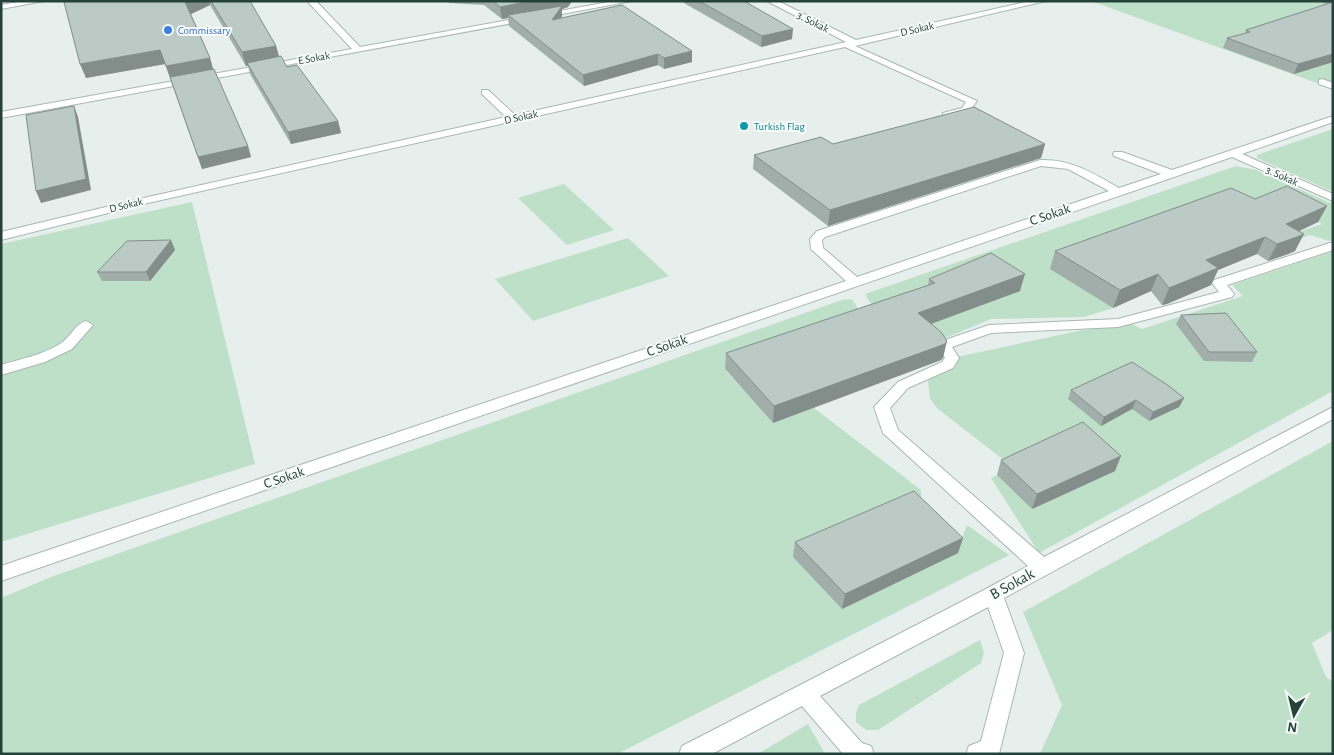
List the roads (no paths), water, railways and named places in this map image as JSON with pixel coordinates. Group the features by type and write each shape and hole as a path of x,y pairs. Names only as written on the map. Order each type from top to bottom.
{"lane":[{"path":"1,7 40,1"},
{"path":"311,1 358,50"},
{"name":"E Sokak","path":"1,115 628,1"},
{"name":"3. Sokak","path":"771,1 851,44 972,101 966,110 941,117"},
{"name":"D Sokak","path":"1,236 148,200 1042,1"},
{"path":"1322,82 1333,86"},
{"path":"485,92 513,119"},
{"name":"C Sokak","path":"1,574 1333,119"},
{"name":"3. Sokak","path":"1232,153 1333,198"},
{"path":"1118,154 1172,174"},
{"path":"854,282 817,249 816,239 821,234 1040,163 1054,162 1070,165 1118,192"},
{"path":"1042,567 892,433 882,407 902,385 948,365 952,358 944,345 989,329 1118,323 1227,294 1219,283 1333,246"},
{"path":"1,370 40,359 67,346 86,325"},
{"name":"B Sokak","path":"690,754 993,595 1333,412"},
{"path":"977,754 990,748 1014,653 993,595"},
{"path":"804,693 854,750 863,754"}],"place":[{"name":"Commissary","path":"168,30"},
{"name":"Turkish Flag","path":"744,126"}]}
